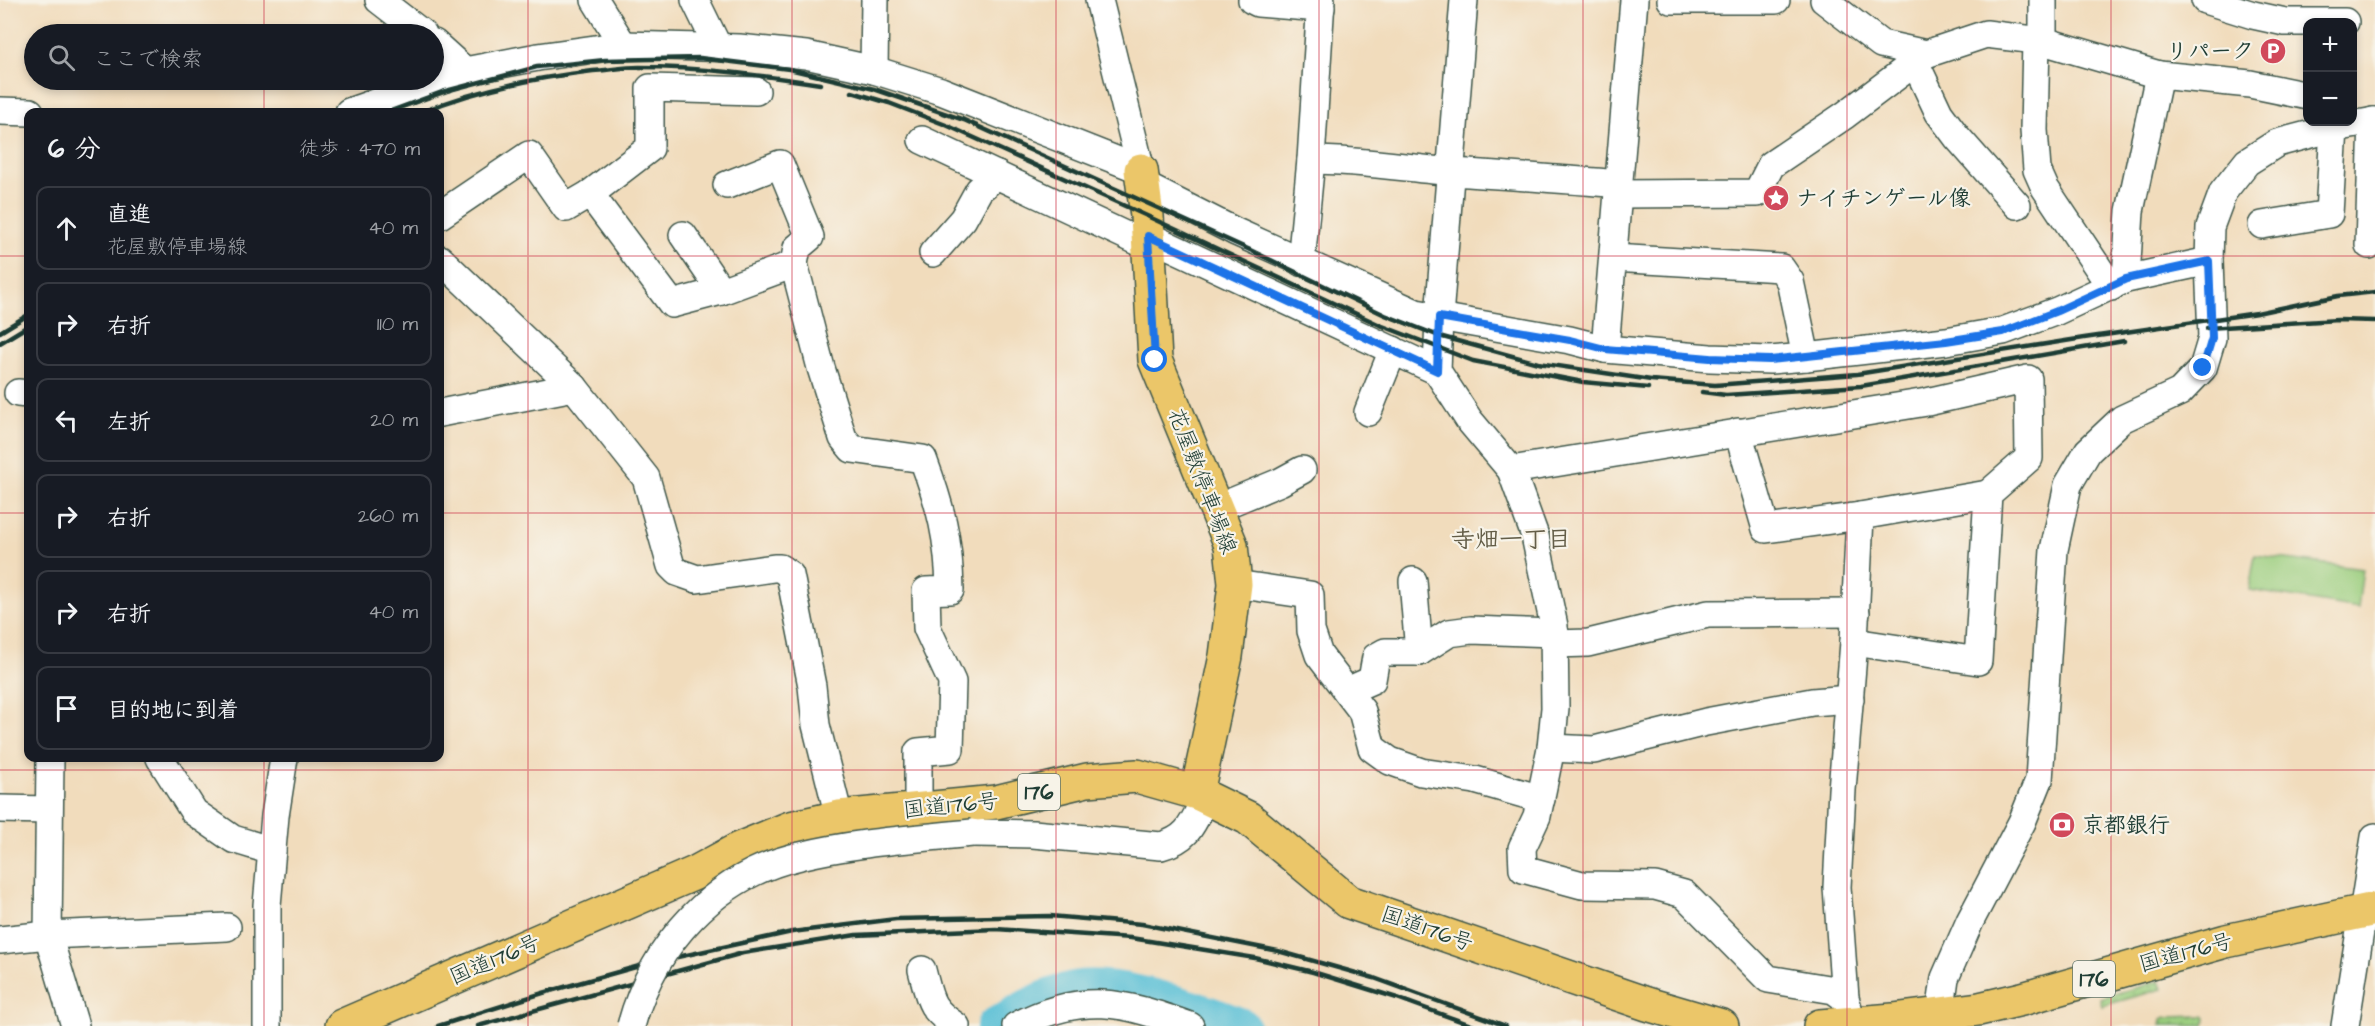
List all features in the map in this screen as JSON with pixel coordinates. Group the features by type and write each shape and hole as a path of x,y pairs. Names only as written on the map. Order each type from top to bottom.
{"main road":[{"name":"花屋敷停車場線","path":"1142,177 1155,360 1231,545 1235,584 1226,656 1202,795"},
{"name":"国道176号","path":"342,1026 696,873 790,828 839,817 996,802 1087,780 1137,776 1202,795 1248,818 1349,902 1647,1004 1722,1026"},
{"name":"国道176号","path":"1820,1026 1849,1011 1940,1015 2022,999 2226,941 2370,910"}],"street":[{"path":"379,0 410,24"},
{"path":"595,0 623,45"},
{"path":"695,0 718,47"},
{"path":"874,70 875,0"},
{"path":"1099,0 1142,177"},
{"path":"1252,0 1258,3 1321,4 1311,160 1301,262"},
{"path":"1437,371 1439,317 1464,0"},
{"path":"1605,349 1634,0"},
{"path":"1671,0 1768,0"},
{"path":"1824,0 1881,44 1921,58"},
{"path":"2043,0 2034,130 2037,170 2045,188 2119,283"},
{"path":"2205,0 2284,22 2303,22"},
{"path":"2345,18 2346,0"},
{"path":"1311,160 1342,160 1452,172 1556,178 1618,189 1757,193 1771,165 1845,115 1921,58 1986,34 2039,41 2159,75 2250,84 2303,95"},
{"path":"444,78 465,71 538,57 623,45 718,47 806,55 874,70 941,91 1142,177 1301,262 1416,313 1570,340 1605,349 1710,358 1770,360 1946,341 2003,332 2119,283 2209,273"},
{"path":"444,52 465,71"},
{"path":"1921,58 1925,87 1939,113 2017,205"},
{"path":"2119,283 2130,211 2159,75"},
{"path":"444,212 529,155 566,208 590,194 650,148 650,88 756,91"},
{"path":"360,108 411,90"},
{"path":"0,111 24,112"},
{"path":"2262,225 2329,214 2359,121"},
{"path":"2359,121 2369,245"},
{"path":"1940,1015 1945,978 1970,921 2022,822 2039,780 2054,550 2068,485 2088,452 2122,419 2180,392 2203,368 2212,338 2209,273 2210,227 2223,192 2247,162 2277,143 2359,121"},
{"path":"922,140 1437,371 1468,420 1511,470 1535,536 1549,595 1555,639 1555,708 1551,748 1537,816 1522,848 1523,869 1582,885 1655,886 1684,894 1768,979 1834,990 1849,1011"},
{"path":"727,185 780,164 810,237 797,248 795,264 821,368 843,438 852,448 923,459 937,495 949,552 950,590 926,591 927,628 952,682 950,749 918,752 918,810"},
{"path":"933,253 963,219 979,190 998,175"},
{"path":"590,194 672,304 721,291 795,264"},
{"path":"683,235 721,291"},
{"path":"1613,258 1781,268 1790,280 1806,357"},
{"path":"444,263 574,387 646,478 671,566 677,572 697,579 774,568 780,568 790,574 812,686 816,725 839,817"},
{"path":"1368,412 1393,350"},
{"path":"1511,470 1738,432 1928,402 2028,378 2029,458 1988,494 1766,529 1738,432"},
{"path":"444,412 574,387"},
{"path":"1217,508 1302,470"},
{"path":"1854,642 1978,660 1988,494"},
{"path":"1849,1011 1837,887 1856,613 1860,516"},
{"path":"1413,581 1419,652"},
{"path":"1235,584 1310,595 1311,631 1319,655 1362,711 1372,748 1390,761 1421,772 1475,780 1541,799"},
{"path":"1347,692 1372,680 1376,657 1385,652 1419,652 1449,633 1471,630 1588,643 1708,614 1856,613"},
{"path":"1551,748 1594,750 1706,722 1812,702 1850,699"},
{"path":"50,762 48,935 75,1026"},
{"path":"163,762 194,812 233,839 272,851"},
{"path":"267,1026 267,904 283,762"},
{"path":"631,1026 638,1002 657,961 683,926 716,894 750,874 798,856 841,848 972,833 1033,834 1161,846 1177,842 1190,829 1202,795"},
{"path":"0,809 48,810"},
{"path":"2344,1026 2370,910 2375,837"},
{"path":"0,940 48,935 227,927"},
{"path":"922,970 931,1004 937,1013 956,1026"},
{"path":"1016,1026 1041,1013 1071,1004 1099,1003 1118,1016 1175,1024"}],"green space":[{"path":"2255,555 2363,569 2358,608 2249,590"},
{"path":"2159,981 2162,989 2102,1006 2100,998"},
{"path":"2204,1016 2205,1026 2161,1025 2162,1019 2166,1017"}],"waterway":[{"path":"994,1026 1042,1000 1073,989 1091,987 1158,998 1242,1026"}],"railway":[{"path":"399,108 442,92 537,67 605,60 700,58 789,69 874,89 964,120 1248,249 1385,315 1439,336 1538,363 1651,380 1715,385 1857,374 2257,313 2338,296 2375,292"},
{"path":"432,108 464,97 527,81 628,67 707,70 820,84"},
{"path":"852,92 889,103 946,125 1380,325 1473,361 1583,382 1648,388"},
{"path":"0,332 24,317"},
{"path":"2207,328 2338,320 2375,321"},
{"path":"0,343 24,328"},
{"path":"1702,392 1726,395 1861,386 2124,341"},
{"path":"438,1026 650,963 792,932 896,919 1050,916 1142,924 1278,951 1374,978 1506,1026"},
{"path":"478,1026 743,953 856,935 996,929 1131,938 1255,958 1313,972 1397,998 1474,1026"}],"place":[{"name":"リパーク","path":"2273,51"},
{"name":"ナイチンゲール像","path":"1776,198"},
{"name":"京都銀行","path":"2062,825"}],"district":[{"name":"寺畑一丁目","path":"1511,540"}],"route":[{"path":"1155,360 1148,236 1437,371 1439,317 1570,340 1605,349 1710,358 1770,360 1831,355 2003,332 2057,311 2126,279 2209,261 2212,338 2203,368"}]}
